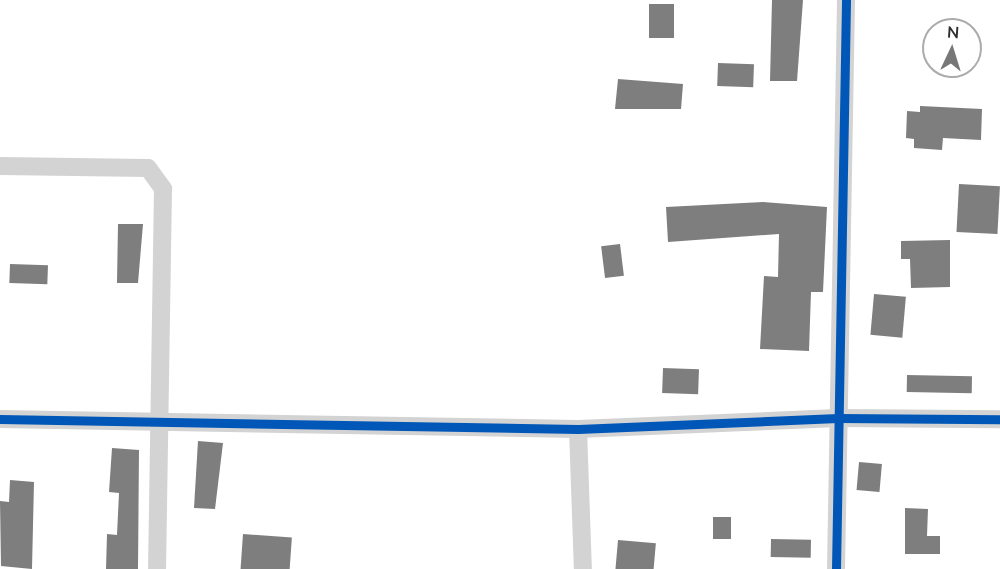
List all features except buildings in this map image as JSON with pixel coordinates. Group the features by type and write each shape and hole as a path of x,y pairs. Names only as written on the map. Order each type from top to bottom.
{"street":[{"path":"836,569 846,0"},
{"path":"0,166 148,168 163,189 157,569"},
{"path":"0,419 578,429 838,418 1000,419"},
{"path":"578,429 583,569"}],"cycle path":[{"path":"836,569 846,0"},
{"path":"0,419 578,429 838,418 1000,419"}]}
